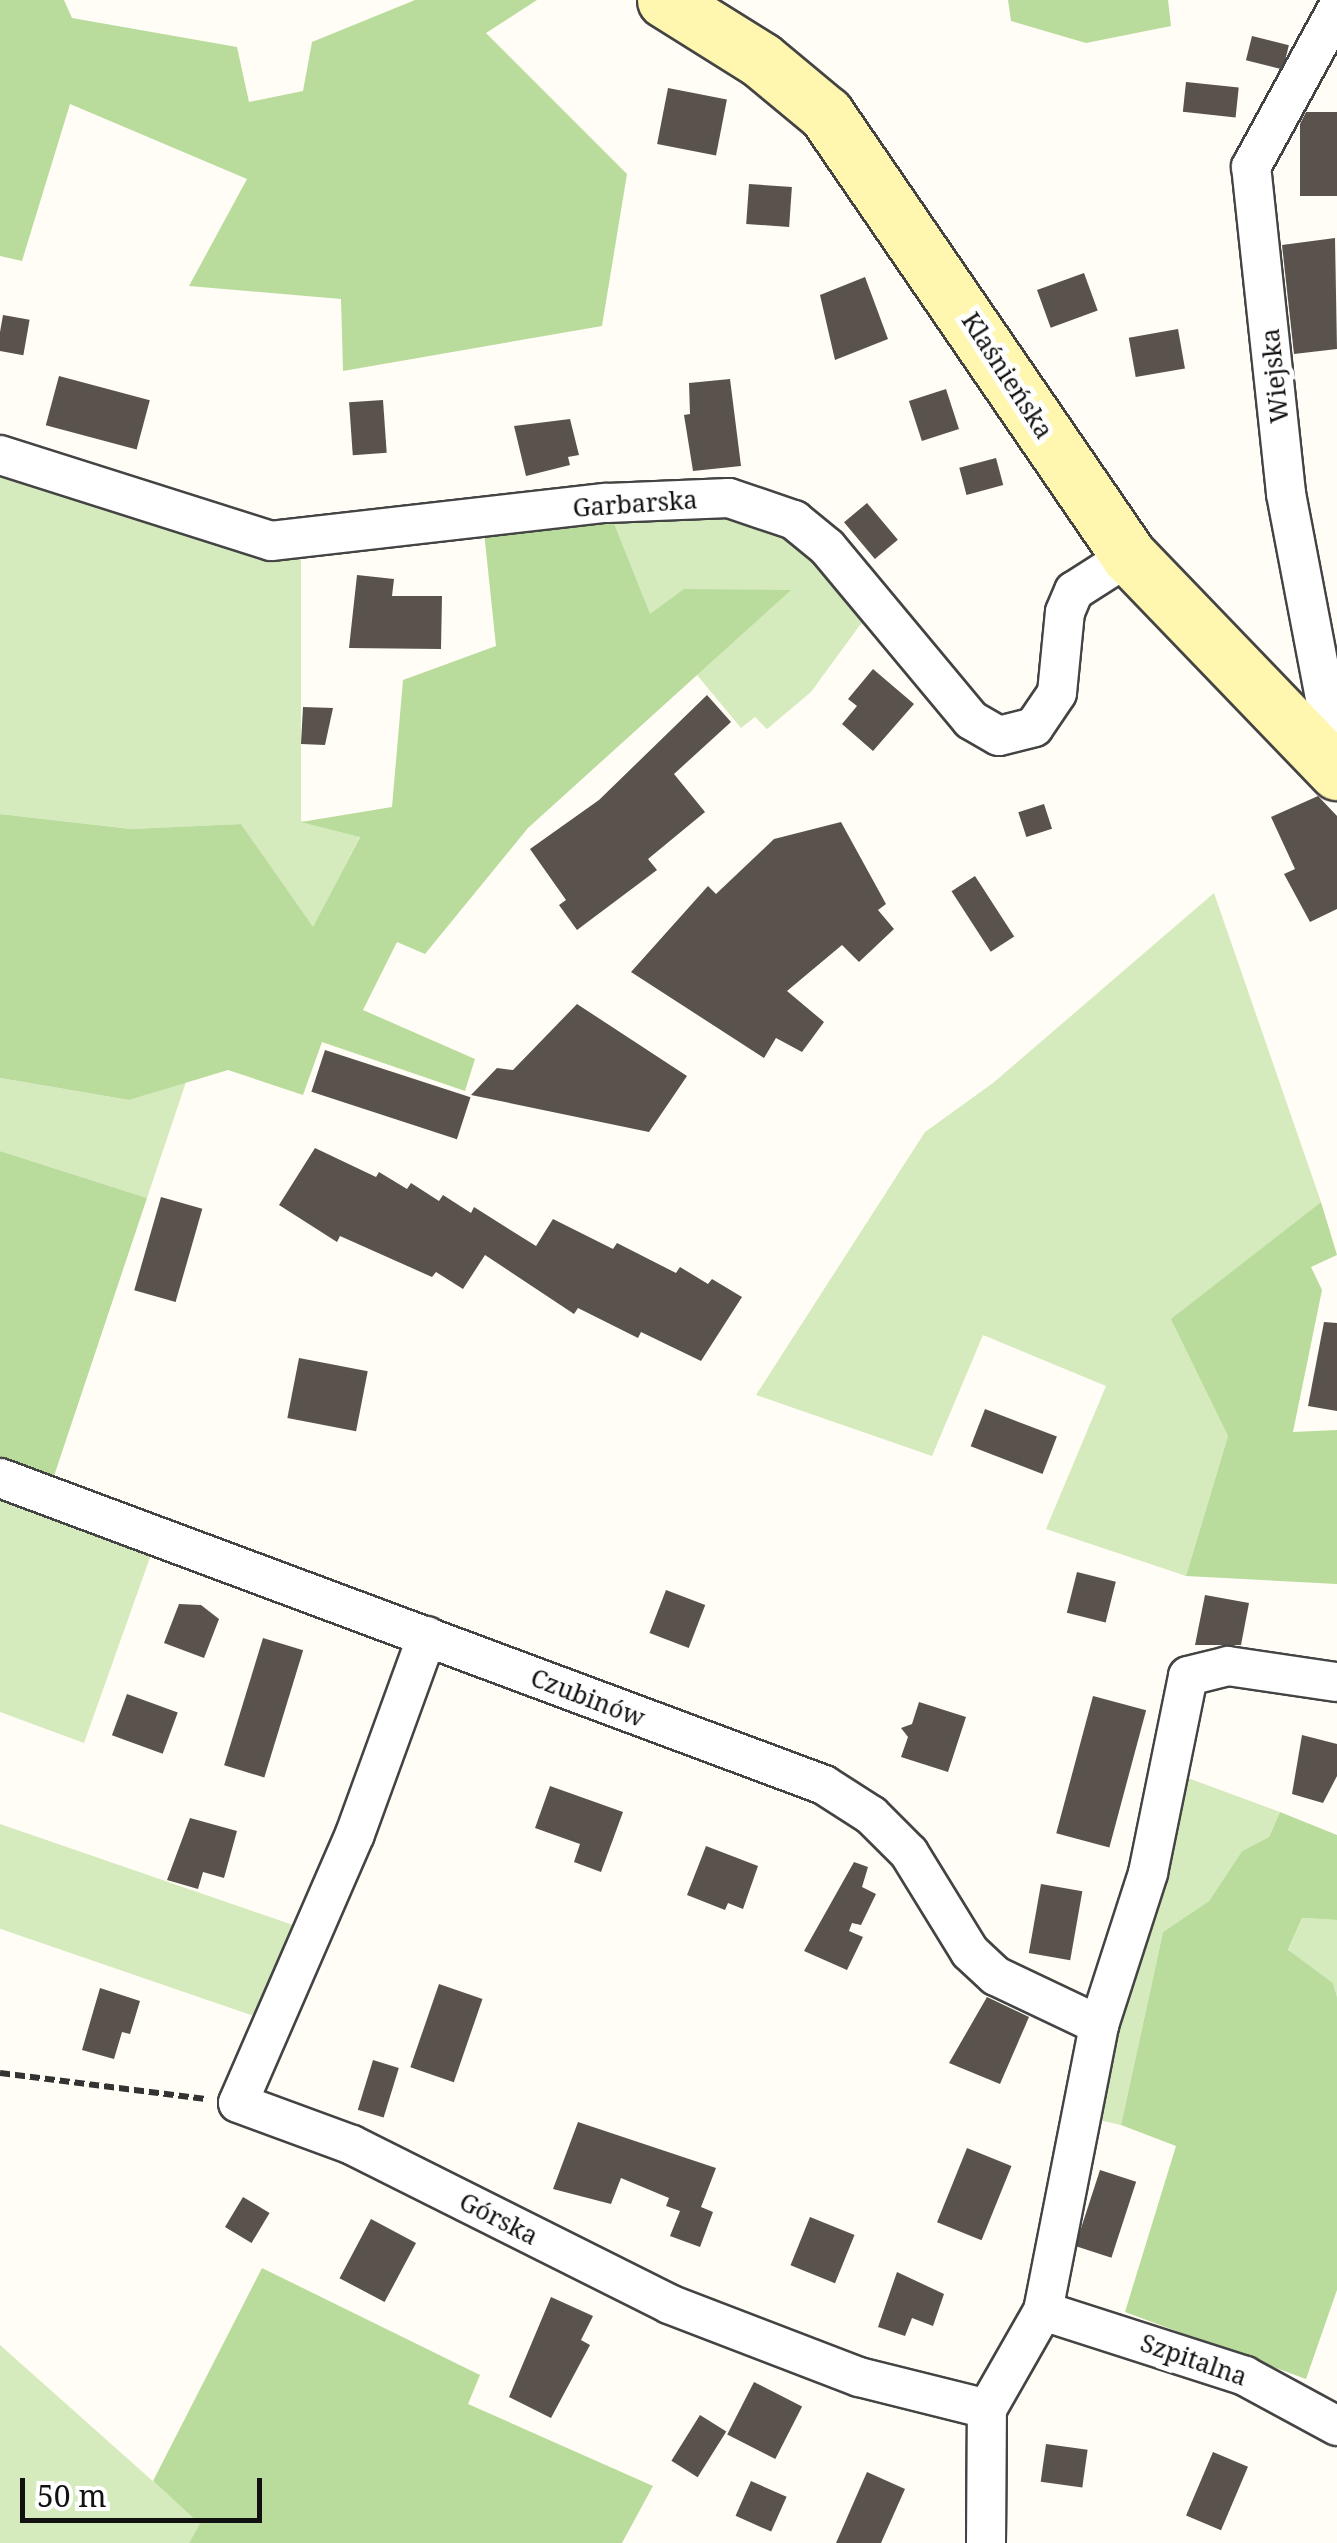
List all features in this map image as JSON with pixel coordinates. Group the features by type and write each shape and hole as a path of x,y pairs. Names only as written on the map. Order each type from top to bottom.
{"street":[{"name":"Klaśnieńska","path":"664,0 761,60 826,114 1129,556 1332,766"},
{"name":"Wiejska","path":"1332,766 1329,719 1286,493 1251,168 1337,8"},
{"name":"Garbarska","path":"0,455 272,541 607,503 729,498 794,520 828,547 970,720 999,736 1034,727 1056,693 1065,612 1074,590 1129,556"},
{"name":"Czubinów","path":"0,1478 824,1785 871,1815 908,1853 970,1952 996,1976 1099,2025"},
{"path":"238,2103 355,1834 427,1636"},
{"path":"986,2543 988,2410 1043,2311 1099,2025 1148,1873 1188,1676 1228,1666 1337,1682"},
{"name":"Górska","path":"238,2103 352,2144 669,2304 858,2376 988,2410"},
{"name":"Szpitalna","path":"1043,2311 1245,2376 1337,2426"}],"path":[{"path":"0,2073 238,2103"}],"green space":[{"path":"0,0 64,0 72,18 237,47 249,102 303,91 312,42 415,0 537,0 486,33 627,174 602,326 343,371 341,299 189,286 247,179 70,104 22,261 0,256"},
{"path":"1008,0 1168,0 1171,26 1086,43 1011,21"},
{"path":"0,469 301,546 301,821 360,836 313,928 241,824 131,829 0,814"},
{"path":"720,509 816,549 872,620 860,625 811,692 767,729 755,717 741,728 697,675 789,591 650,615 610,513"},
{"path":"610,513 650,614 684,589 791,590 528,828 425,954 397,942 363,1010 475,1059 465,1091 322,1042 303,1095 228,1070 129,1100 0,1078 0,814 131,829 241,824 313,927 360,837 301,822 392,807 403,680 496,646 484,532"},
{"path":"1214,893 1321,1202 1172,1319 1228,1436 1186,1576 1046,1529 1106,1386 983,1335 932,1456 756,1395 925,1132 993,1083"},
{"path":"0,1078 129,1100 186,1082 147,1198 0,1151"},
{"path":"0,1151 147,1198 53,1479 0,1458"},
{"path":"1321,1202 1337,1255 1311,1267 1322,1290 1293,1432 1337,1430 1337,1584 1186,1576 1228,1436 1171,1319"},
{"path":"0,1492 153,1549 84,1743 0,1712"},
{"path":"1188,1778 1280,1812 1269,1837 1242,1851 1209,1901 1163,1932 1121,2125 1090,2118 1105,2038"},
{"path":"1280,1812 1337,1835 1337,1920 1302,1918 1288,1950 1333,1983 1337,1997 1337,2290 1306,2379 1125,2312 1176,2146 1121,2125 1163,1932 1209,1901 1242,1851 1269,1837"},
{"path":"0,1824 296,1926 264,2020 0,1929"},
{"path":"1302,1918 1337,1920 1337,1997 1333,1983 1288,1951"},
{"path":"262,2268 480,2375 468,2404 653,2486 622,2543 189,2543 200,2524 153,2481"},
{"path":"0,2345 201,2524 189,2543 0,2543"}],"building":[{"path":"1252,36 1289,45 1283,69 1246,60"},
{"path":"1186,82 1239,88 1236,117 1183,112"},
{"path":"668,88 727,99 716,155 657,144"},
{"path":"1306,112 1337,112 1337,196 1300,196 1300,124"},
{"path":"749,184 792,187 789,227 746,224"},
{"path":"1335,238 1337,349 1294,354 1282,245"},
{"path":"1084,273 1098,311 1051,328 1037,290"},
{"path":"865,277 888,339 835,360 820,295"},
{"path":"3,315 30,320 23,355 0,351"},
{"path":"1178,329 1185,368 1136,377 1129,338"},
{"path":"59,376 150,400 137,450 46,425"},
{"path":"730,379 741,466 693,471 684,415 690,414 689,383"},
{"path":"946,389 959,429 922,441 909,401"},
{"path":"383,400 387,453 353,455 349,402"},
{"path":"570,419 579,455 568,457 570,465 526,476 514,426"},
{"path":"996,458 1003,485 967,495 959,468"},
{"path":"867,503 898,540 875,559 844,522"},
{"path":"357,575 394,579 392,596 442,596 441,649 349,648"},
{"path":"873,669 914,704 873,751 842,724 857,706 848,699"},
{"path":"707,695 731,722 674,774 705,812 648,859 657,870 577,930 559,905 566,900 530,849 599,800"},
{"path":"303,707 333,708 325,745 301,744"},
{"path":"1318,796 1337,816 1337,909 1310,922 1284,874 1295,869 1271,817"},
{"path":"1044,804 1052,829 1026,837 1018,812"},
{"path":"841,822 886,904 878,910 894,929 859,962 842,945 787,991 824,1022 802,1052 776,1038 764,1058 631,972 708,886 716,894 774,839"},
{"path":"975,876 1014,936 991,952 952,891"},
{"path":"577,1004 687,1076 649,1132 471,1095 497,1068 513,1070"},
{"path":"325,1050 471,1097 457,1139 311,1092"},
{"path":"315,1148 376,1177 379,1172 407,1189 411,1183 439,1201 443,1195 471,1213 474,1207 536,1246 553,1219 613,1249 617,1243 676,1273 680,1267 708,1284 712,1279 742,1297 701,1361 641,1332 638,1338 578,1308 574,1314 485,1255 463,1289 436,1272 432,1277 340,1236 337,1242 279,1205"},
{"path":"161,1197 202,1209 176,1302 134,1290"},
{"path":"1324,1322 1337,1323 1337,1411 1308,1406"},
{"path":"299,1358 368,1371 356,1431 287,1418"},
{"path":"985,1409 1057,1437 1043,1474 971,1446"},
{"path":"1077,1572 1116,1582 1106,1622 1067,1613"},
{"path":"666,1590 705,1605 689,1648 650,1633"},
{"path":"1205,1595 1249,1603 1241,1645 1195,1645"},
{"path":"179,1604 201,1605 219,1619 204,1658 164,1643"},
{"path":"263,1638 303,1650 264,1777 224,1765"},
{"path":"127,1694 178,1712 163,1754 112,1735"},
{"path":"1093,1696 1146,1710 1109,1847 1056,1833"},
{"path":"919,1702 966,1717 948,1772 901,1757 908,1737 901,1728 912,1724"},
{"path":"1302,1735 1337,1744 1337,1776 1323,1803 1292,1794"},
{"path":"550,1786 623,1812 601,1872 574,1862 580,1844 535,1828"},
{"path":"190,1818 237,1831 224,1878 203,1872 198,1889 167,1880"},
{"path":"706,1846 758,1866 743,1909 728,1903 725,1910 687,1895"},
{"path":"854,1862 868,1867 862,1887 876,1894 861,1925 852,1923 849,1931 863,1937 847,1970 804,1951"},
{"path":"1041,1884 1082,1891 1070,1960 1029,1953"},
{"path":"439,1984 482,1999 454,2082 410,2067"},
{"path":"100,1988 140,2001 130,2034 122,2032 114,2059 82,2050"},
{"path":"987,1997 1029,2017 1000,2084 949,2063"},
{"path":"373,2060 399,2068 384,2118 358,2110"},
{"path":"578,2122 716,2168 701,2207 713,2212 700,2247 670,2236 680,2211 666,2206 669,2198 621,2178 611,2204 553,2189"},
{"path":"967,2148 1012,2166 982,2240 937,2222"},
{"path":"1100,2170 1136,2182 1111,2258 1075,2246"},
{"path":"243,2197 270,2213 252,2243 225,2227"},
{"path":"810,2217 855,2235 835,2283 791,2265"},
{"path":"371,2219 416,2243 385,2302 340,2278"},
{"path":"897,2272 944,2294 933,2326 912,2318 905,2336 878,2327"},
{"path":"551,2297 593,2316 581,2340 590,2345 551,2418 509,2397"},
{"path":"754,2382 802,2407 775,2459 727,2435"},
{"path":"700,2415 726,2431 698,2477 671,2461"},
{"path":"1046,2444 1088,2450 1082,2487 1041,2482"},
{"path":"1213,2452 1248,2467 1221,2530 1186,2516"},
{"path":"867,2472 905,2489 881,2543 836,2543"},
{"path":"751,2481 787,2497 771,2532 736,2516"}]}
